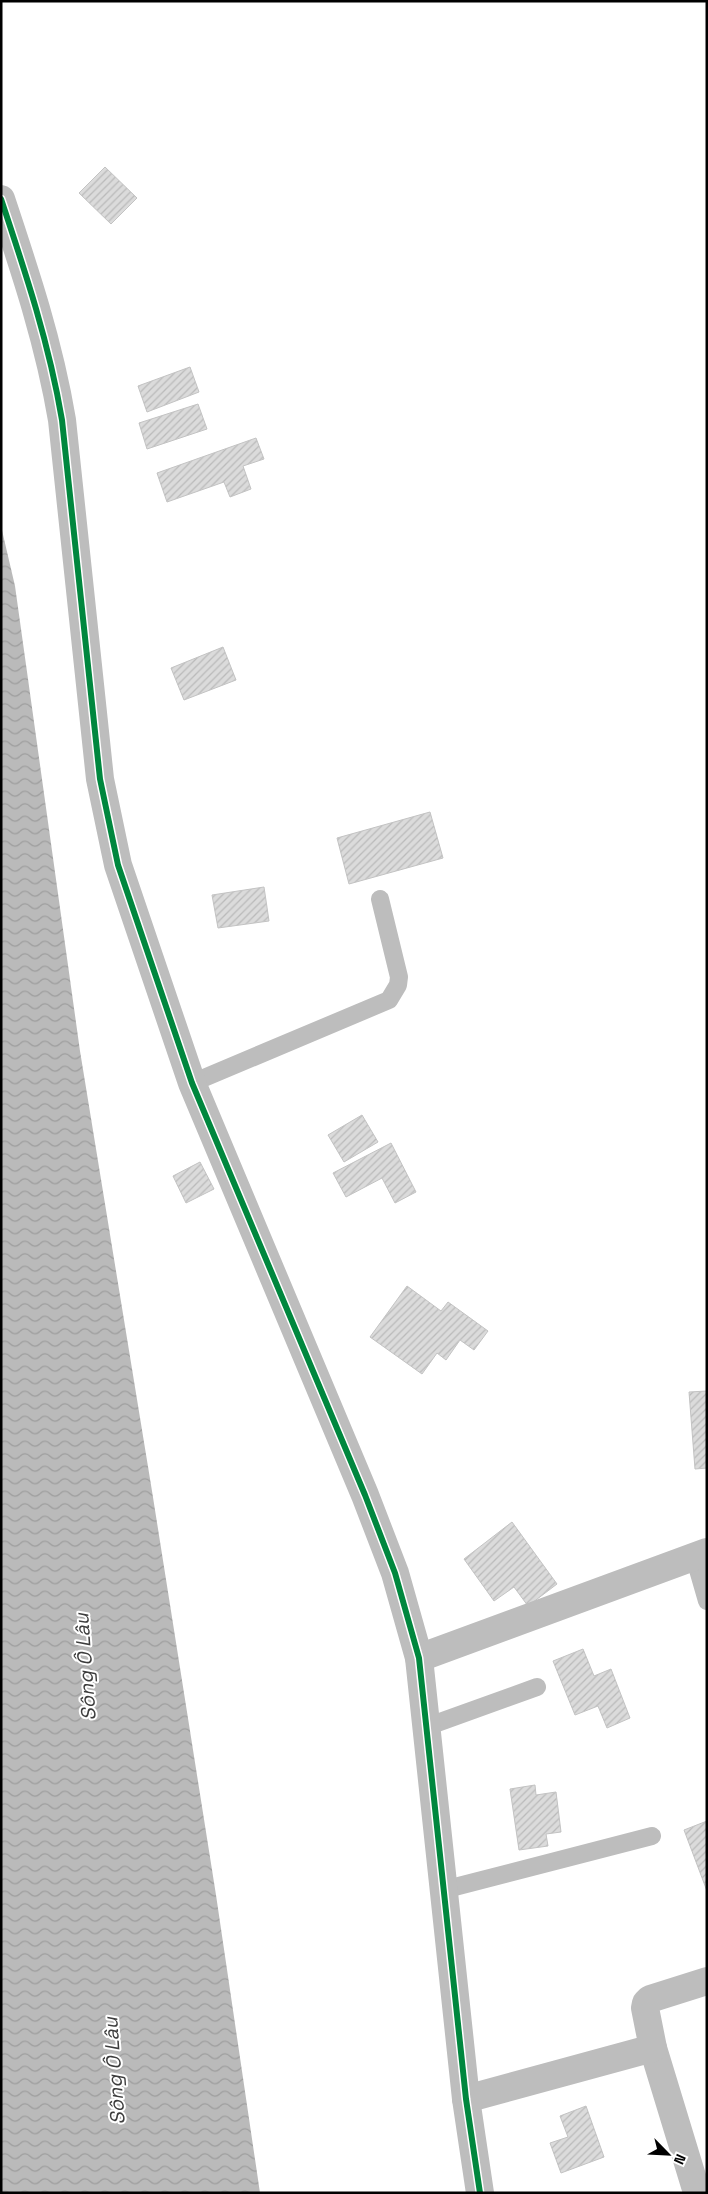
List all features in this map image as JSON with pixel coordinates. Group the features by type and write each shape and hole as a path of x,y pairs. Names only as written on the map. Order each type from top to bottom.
{"street":[{"path":"1,199 41,320 54,371 62,420 100,779 118,865 192,1083 365,1495 395,1573 419,1658 466,2099 480,2193"},
{"path":"419,1658 700,1554"},
{"path":"695,2186 653,2048 645,2008 646,2003 650,2000 707,1981"},
{"path":"466,2099 653,2048"}],"lane":[{"path":"192,1083 389,1000 398,985 399,977 380,899"},
{"path":"700,1554 707,1601"},
{"path":"426,1727 537,1687"},
{"path":"443,1890 652,1836"}],"water":[{"name":"Sông Ô Lâu","path":"1,526 15,586 80,1051 216,1895 260,2193 1,2193"}],"building":[{"path":"105,167 137,198 111,224 79,193"},
{"path":"190,367 199,392 147,412 138,386"},
{"path":"198,404 207,429 147,449 139,423"},
{"path":"256,438 264,459 243,466 251,489 230,497 224,482 167,502 157,473"},
{"path":"223,647 236,680 184,700 171,668"},
{"path":"430,812 443,858 349,884 337,838"},
{"path":"264,887 269,921 218,928 212,895"},
{"path":"362,1115 378,1142 344,1162 328,1135"},
{"path":"391,1143 416,1192 395,1203 382,1178 346,1197 333,1173"},
{"path":"200,1162 214,1189 186,1203 173,1176"},
{"path":"407,1286 441,1311 448,1302 488,1331 474,1350 460,1340 446,1360 437,1353 422,1374 370,1337"},
{"path":"707,1391 707,1468 695,1469 689,1392"},
{"path":"512,1522 557,1584 528,1606 514,1587 494,1601 464,1559"},
{"path":"583,1649 594,1676 611,1669 630,1718 607,1728 598,1706 575,1715 553,1661"},
{"path":"535,1785 536,1795 556,1792 561,1832 546,1834 548,1846 519,1850 510,1789"},
{"path":"707,1821 707,1891 684,1830"},
{"path":"586,2106 604,2157 561,2173 550,2143 568,2137 560,2116"}],"cycle path":[{"path":"1,199 44,336 57,391 62,420 100,779 118,865 192,1083 365,1495 395,1573 419,1658 466,2099 480,2193"}]}
